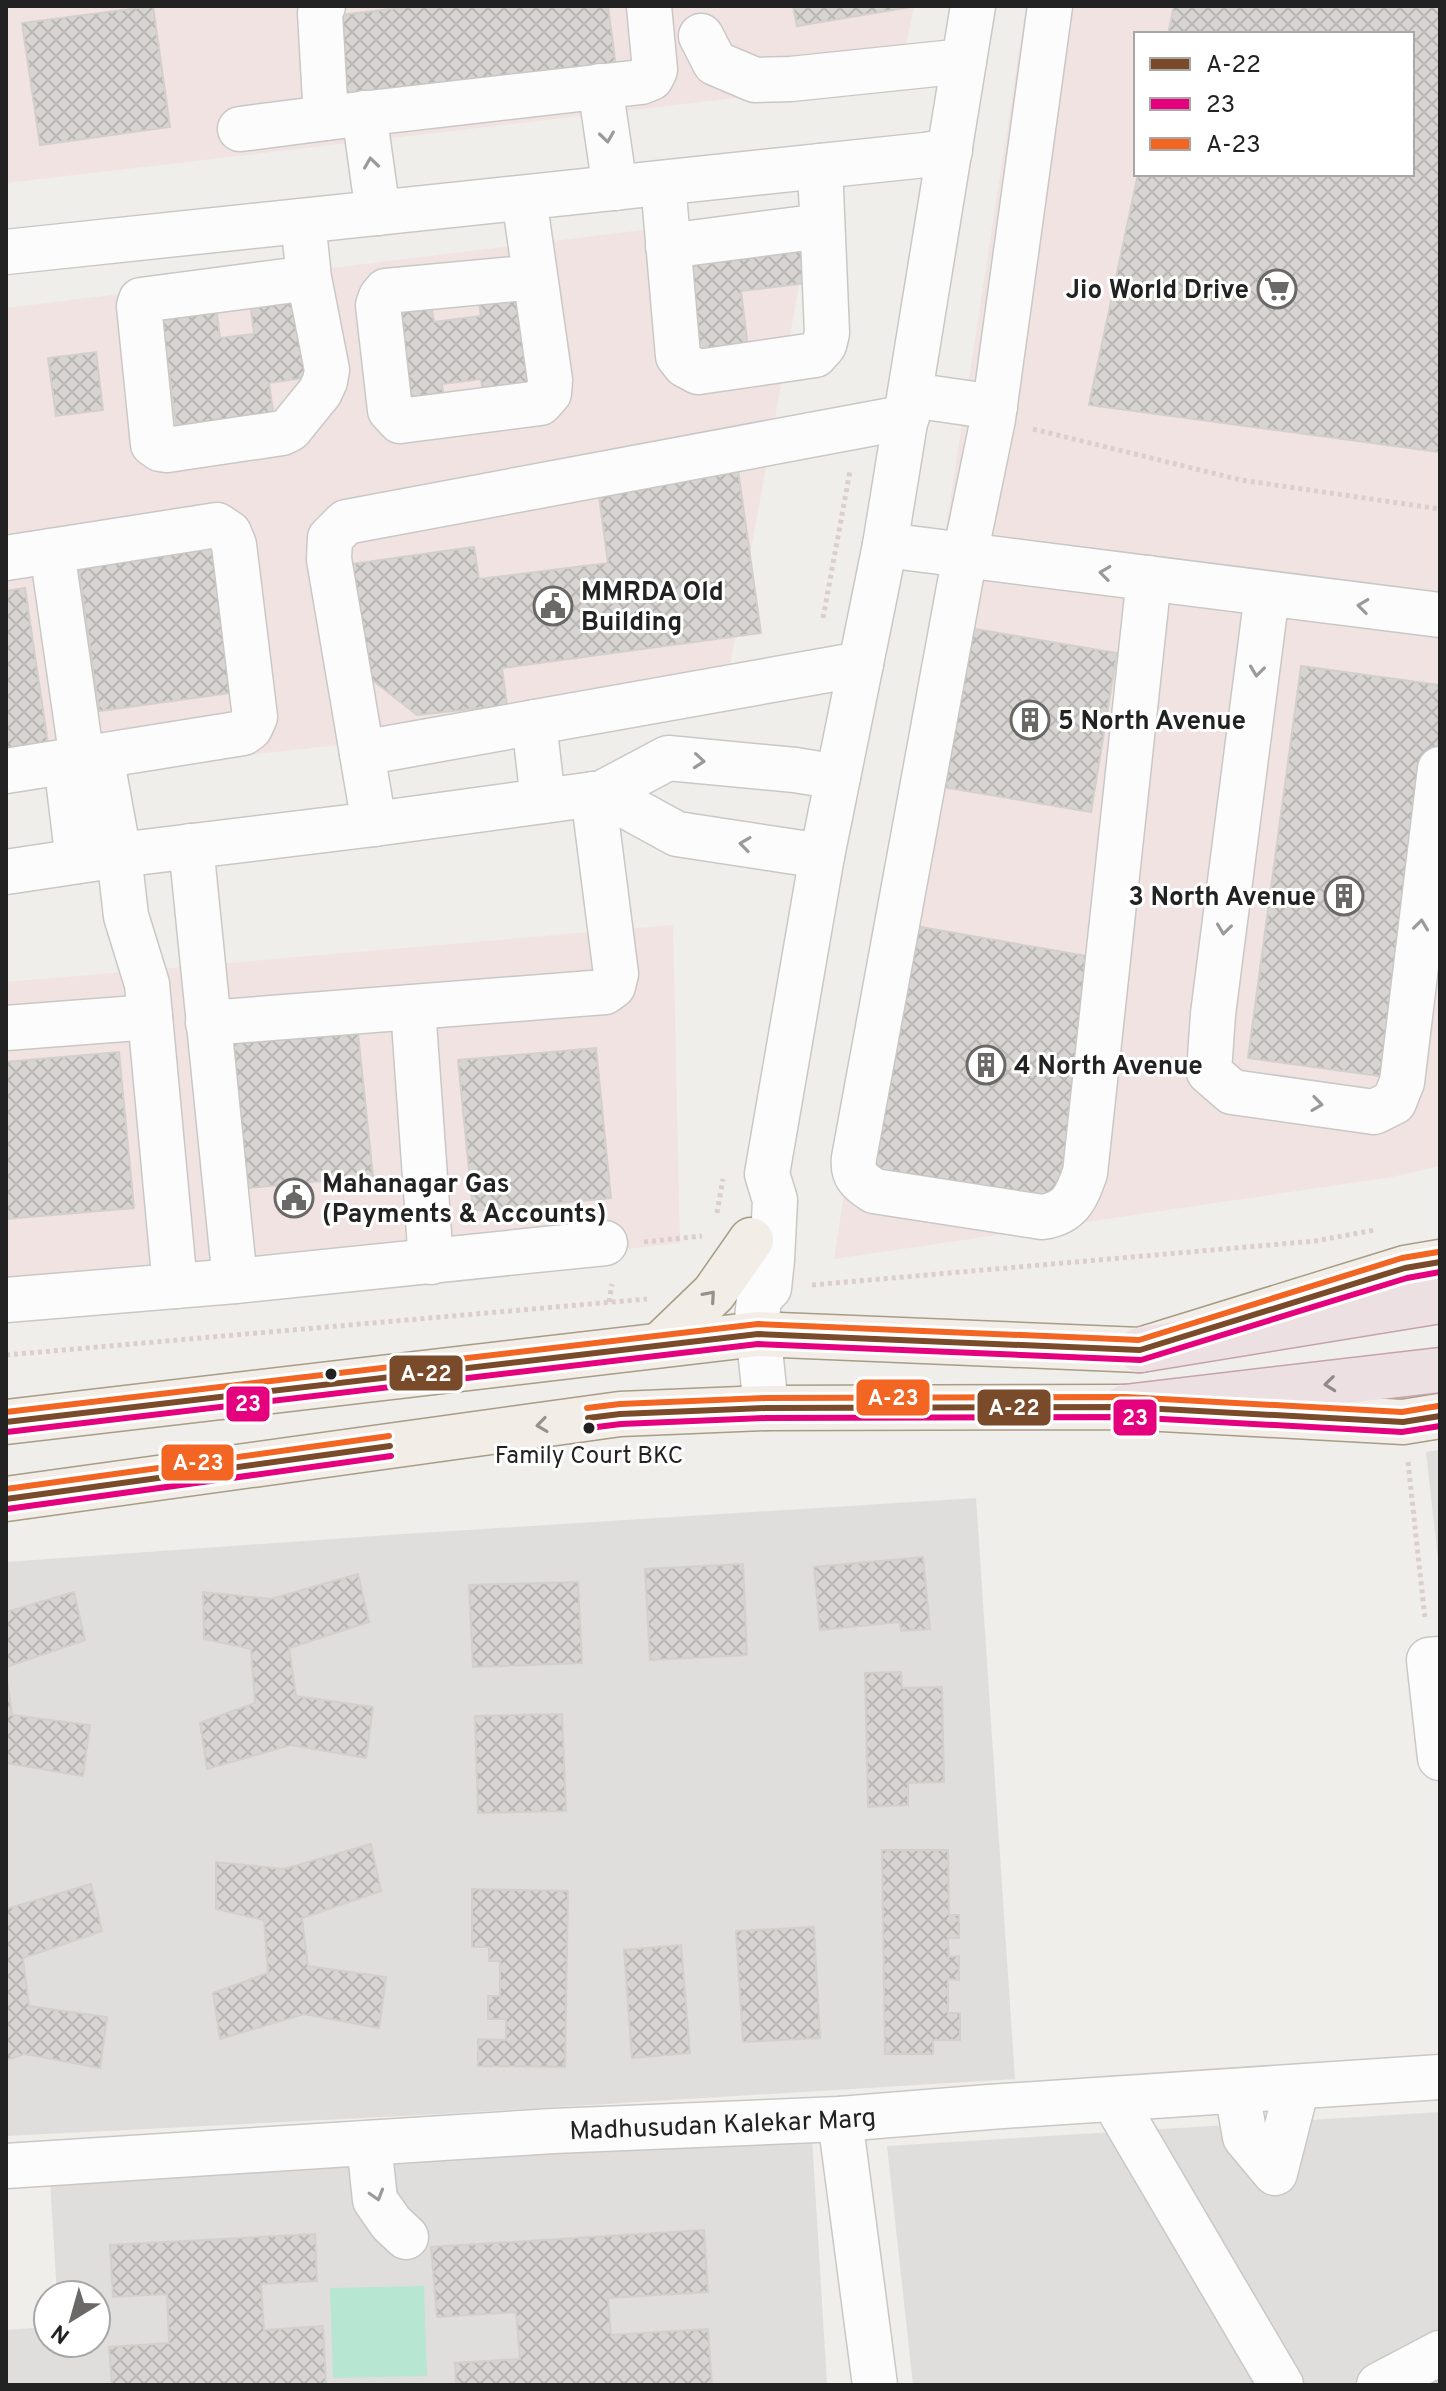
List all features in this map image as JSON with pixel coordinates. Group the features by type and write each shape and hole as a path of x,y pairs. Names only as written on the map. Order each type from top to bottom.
{"highway":[{"path":"1140,1350 1426,1303"},
{"path":"1125,1407 1424,1373"}],"main road":[{"path":"660,1345 714,1293 751,1240"},
{"path":"6,1422 660,1345 762,1307 1140,1350 1405,1268 1440,1262"},
{"path":"6,1499 620,1414 766,1408 1125,1407 1422,1419"}],"street":[{"path":"323,6 320,13 345,116 378,213"},
{"path":"240,129 651,78 655,70 649,6"},
{"path":"766,1408 762,1307 775,1200 767,1174 822,856 885,545 973,6"},
{"path":"1050,6 994,413 965,555 853,1169 858,1180 874,1191 1042,1217 1058,1214 1076,1198 1085,1173 1149,578"},
{"path":"701,36 715,63 755,80 964,61"},
{"path":"600,86 615,188"},
{"path":"6,252 950,151"},
{"path":"663,183 678,356 685,365 698,372 815,355 824,345 827,333 820,166"},
{"path":"524,198 550,380 549,393 540,403 400,421 390,410 378,305 386,291 535,277"},
{"path":"303,221 309,278 327,370 320,392 298,422 282,433 167,450 153,444 139,306 141,300 309,278"},
{"path":"668,246 822,226"},
{"path":"374,824 329,559 330,538 346,522 909,406 994,413"},
{"path":"6,558 217,525 229,533 234,545 255,717 250,728 243,733 6,771"},
{"path":"885,545 1440,615"},
{"path":"52,551 99,858 126,916 147,984 175,1286"},
{"path":"1267,594 1213,1014 1209,1072 1232,1092 1374,1112 1394,1102 1402,1082 1440,769"},
{"path":"362,753 861,664"},
{"path":"534,722 543,801"},
{"path":"6,872 597,794 668,758 838,777"},
{"path":"597,794 677,834 822,856"},
{"path":"208,1023 605,992 613,986 616,974 597,794"},
{"path":"191,846 235,1281"},
{"path":"413,1008 431,1262"},
{"path":"6,1028 150,1017"},
{"path":"762,1307 752,1290 751,1193 767,1174"},
{"path":"6,1300 235,1281 605,1243"},
{"path":"1435,1660 1440,1758"},
{"name":"Madhusudan Kalekar Marg","path":"6,2166 600,2128 840,2119 1440,2077"},
{"path":"1237,2091 1245,2137 1280,2184 1297,2087"},
{"path":"1113,2099 1281,2385"},
{"path":"840,2119 875,2385"},
{"path":"369,2143 375,2200 391,2223 406,2237"},
{"path":"1379,2385 1440,2353"}],"path":[{"path":"994,413 1241,480 1440,509"},
{"path":"762,1307 1315,1241 1377,1229"},
{"path":"6,1355 714,1293"},
{"path":"1422,1419 1435,1660"}],"shaded area":[{"path":"6,6 914,6 899,79 6,183"},
{"path":"1026,6 1440,6 1440,1166 1392,1177 834,1259"},
{"path":"813,209 723,704 6,781 6,308"},
{"path":"673,925 680,1243 6,1317 6,982"},
{"path":"1440,1450 1440,1578 1426,1452"},
{"path":"976,1498 1015,2079 442,2114 6,2136 6,1562"},
{"path":"1440,2112 1440,2385 913,2385 887,2146"},
{"path":"812,2137 827,2385 6,2385 6,2330 32,2328 32,2359 112,2359 112,2279 56,2279 50,2181"}],"green space":[{"path":"424,2286 427,2376 333,2378 330,2288"}],"building":[{"path":"153,6 170,127 40,145 22,23"},
{"path":"416,6 608,6 617,74 338,106 333,16"},
{"path":"793,6 911,6 911,7 797,26"},
{"name":"Jio World Drive","path":"1174,6 1440,6 1440,452 1089,405 1138,176 1414,176 1414,32 1168,32"},
{"path":"802,237 808,283 741,291 748,348 699,354 686,251"},
{"path":"524,285 538,387 483,395 481,379 442,384 444,400 404,406 389,304 430,299 434,322 481,316 477,292"},
{"path":"304,294 316,376 269,383 275,426 178,439 161,314 216,306 220,338 254,334 250,301"},
{"path":"96,352 103,410 56,416 48,358"},
{"name":"MMRDA Old Building","path":"738,470 761,633 502,668 507,705 417,715 357,668 344,565 474,547 479,579 608,563 598,489"},
{"path":"223,537 245,691 99,711 77,557"},
{"path":"25,588 48,744 6,750 6,591"},
{"name":"5 North Avenue","path":"969,628 1117,653 1091,812 943,787"},
{"name":"3 North Avenue","path":"1301,666 1440,685 1440,733 1394,1078 1248,1058"},
{"name":"4 North Avenue","path":"915,926 1098,958 1056,1203 874,1171"},
{"path":"357,1024 373,1176 239,1189 223,1037"},
{"path":"596,1048 611,1198 473,1211 458,1060"},
{"path":"119,1052 134,1208 6,1219 6,1062"},
{"path":"923,1557 930,1629 901,1631 900,1622 820,1630 814,1567"},
{"path":"743,1564 747,1655 650,1660 645,1569"},
{"path":"358,1574 369,1622 289,1648 296,1696 373,1707 366,1758 291,1745 207,1769 200,1723 255,1703 251,1649 204,1639 203,1592 271,1599"},
{"path":"578,1582 582,1663 473,1667 469,1585"},
{"path":"74,1592 85,1640 6,1667 6,1612"},
{"path":"6,1671 12,1715 90,1725 83,1776 6,1763"},
{"path":"901,1672 902,1688 942,1687 944,1782 908,1783 908,1805 868,1807 865,1673"},
{"path":"562,1714 566,1811 478,1813 475,1716"},
{"path":"371,1844 381,1891 302,1918 308,1966 386,1977 379,2028 304,2014 220,2039 213,1993 268,1973 264,1920 216,1909 216,1862 284,1869"},
{"path":"882,1850 948,1850 949,1915 959,1915 959,1938 948,1938 949,1957 959,1956 959,1980 948,1979 948,2013 960,2013 960,2040 933,2040 933,2054 885,2054"},
{"path":"91,1884 102,1931 23,1958 29,2006 107,2017 100,2068 25,2054 6,2060 6,1909"},
{"path":"472,1889 568,1891 565,2067 478,2066 478,2039 506,2040 506,2019 488,2019 488,1996 500,1996 500,1961 489,1961 489,1947 472,1947"},
{"path":"814,1927 820,2038 743,2042 736,1931"},
{"path":"681,1945 690,2053 632,2058 624,1950"},
{"path":"704,2230 708,2292 608,2298 611,2335 708,2329 712,2385 456,2385 455,2363 520,2359 516,2312 437,2317 431,2247"},
{"path":"315,2234 317,2281 261,2284 264,2330 323,2326 326,2384 112,2385 112,2347 169,2343 167,2294 113,2297 110,2245"}],"transit line":[{"name":"A-23","path":"6,1412 758,1324 1139,1340 1402,1258 1438,1252"},
{"name":"A-22","path":"6,1422 758,1334 1140,1350 1405,1268 1440,1262"},
{"name":"23","path":"7,1432 758,1344 1141,1360 1407,1278 1440,1272"},
{"name":"A-23","path":"587,1408 766,1398 1125,1397 1402,1412 1438,1406"},
{"name":"A-22","path":"588,1418 766,1408 1125,1407 1403,1422 1440,1416"},
{"name":"23","path":"589,1428 766,1418 1125,1417 1402,1432 1440,1426"},
{"name":"A-23","path":"6,1489 389,1436"},
{"name":"A-22","path":"6,1499 390,1446"},
{"name":"23","path":"7,1509 391,1456"}],"place":[{"name":"Jio World Drive","path":"1277,289"},
{"name":"MMRDA Old Building","path":"553,606"},
{"name":"5 North Avenue","path":"1030,720"},
{"name":"3 North Avenue","path":"1344,896"},
{"name":"4 North Avenue","path":"986,1065"},
{"name":"Mahanagar Gas (Payments & Accounts)","path":"294,1198"},
{"name":"Family Court BKC","path":"589,1428"}]}
